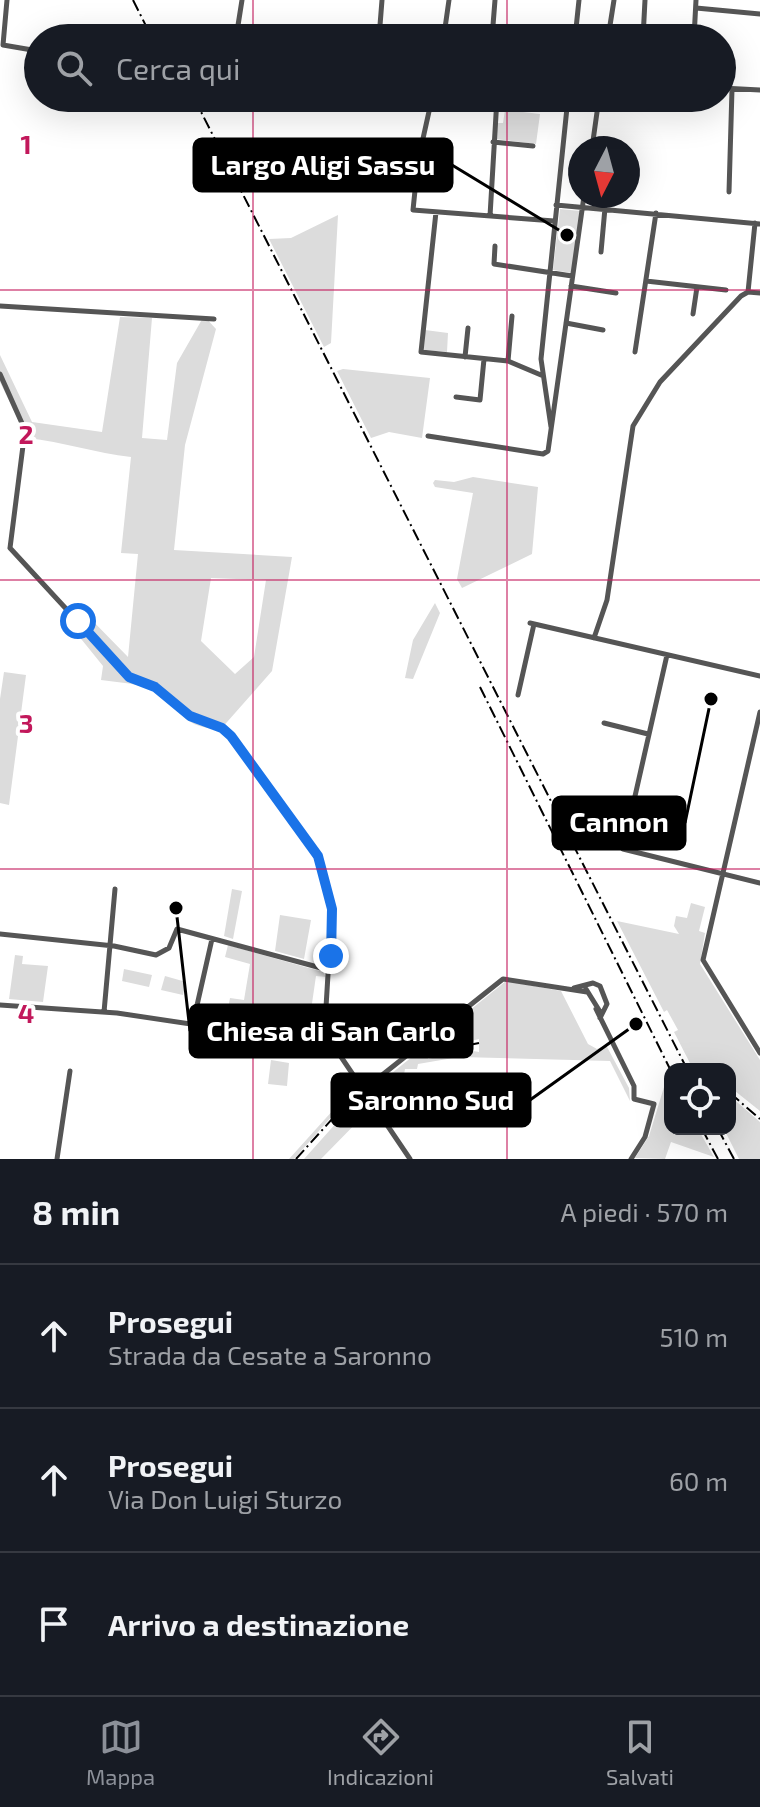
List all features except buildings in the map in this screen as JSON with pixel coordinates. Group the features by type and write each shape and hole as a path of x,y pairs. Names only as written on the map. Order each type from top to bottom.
{"street":[{"path":"7,0 3,45 8,49 24,50"},
{"path":"238,24 242,0"},
{"path":"380,24 382,0"},
{"path":"446,24 449,0"},
{"path":"493,24 495,0"},
{"path":"576,24 579,0"},
{"path":"610,24 614,0"},
{"path":"644,24 645,0"},
{"path":"695,24 696,0"},
{"path":"696,8 760,14"},
{"path":"736,89 760,90"},
{"path":"429,112 418,161 413,210 554,221"},
{"path":"490,216 496,112"},
{"path":"552,431 541,375 566,112"},
{"path":"594,136 597,112"},
{"path":"729,192 731,112"},
{"path":"493,142 533,146"},
{"path":"556,205 568,206"},
{"path":"428,436 543,454 548,451 583,208"},
{"path":"594,638 607,600 633,426 677,363 748,292 758,223 605,208 601,252"},
{"path":"436,212 421,352 508,361 541,375"},
{"path":"635,352 656,213"},
{"path":"495,246 494,264 572,276"},
{"path":"646,281 726,290"},
{"path":"571,286 616,293"},
{"path":"693,314 697,287"},
{"path":"748,292 760,293"},
{"path":"0,306 214,319"},
{"path":"508,361 512,316"},
{"path":"566,323 603,330"},
{"path":"465,357 468,328"},
{"path":"456,397 480,400 484,359"},
{"path":"0,374 25,430 10,548"},
{"path":"0,546 10,548 129,677 155,687 190,716 227,732 314,850 325,875 332,909 331,956 325,969"},
{"path":"518,695 532,623 760,676"},
{"path":"667,655 623,849 760,883"},
{"path":"760,712 703,963 760,1053"},
{"path":"604,723 648,734"},
{"path":"104,1012 115,889"},
{"path":"0,934 109,946 156,955 169,948 176,929 325,969 329,976 326,1042 410,1159"},
{"path":"193,1023 212,939"},
{"path":"362,1091 503,979 587,992"},
{"path":"590,983 587,992 634,1086 635,1100 652,1101 655,1109 645,1137 631,1159"},
{"path":"574,989 590,983 600,986 606,1001 600,1019"},
{"path":"0,1005 104,1012 326,1042"},
{"path":"596,1009 604,1009"},
{"path":"57,1159 70,1071"}],"shaded area":[{"path":"505,112 540,114 536,144 495,139 497,123 503,123"},
{"path":"560,209 580,211 572,273 553,270"},
{"path":"338,215 331,343 324,347 269,239 291,238"},
{"path":"204,316 216,329 185,445 174,550 292,557 272,671 220,730 192,723 171,703 148,688 101,680 103,666 65,619 83,611 128,657 138,554 121,553 131,457 27,438 0,382 0,355 32,422 102,432 120,317 152,318 142,438 167,440 177,363","holes":["211,578 266,580 254,657 235,674 201,641"]},
{"path":"425,330 448,333 447,352 424,350"},
{"path":"343,369 430,378 422,438 389,432 371,438 337,371"},
{"path":"473,477 538,487 532,554 462,588 457,579 473,493 435,487 433,483 435,480 454,482"},
{"path":"435,603 440,613 413,679 405,678 413,640"},
{"path":"4,672 26,675 9,805 0,803 0,699"},
{"path":"232,889 242,891 233,939 224,936"},
{"path":"691,903 705,907 699,931 705,933 700,964 760,1060 760,1111 736,1092 736,1063 690,1063 674,1032 678,1030 667,1010 664,1012 617,921 679,934 674,926 676,916 687,918"},
{"path":"280,915 311,920 304,959 275,951"},
{"path":"228,945 323,972 326,977 316,976 310,1017 273,1007 272,1011 261,1009 257,1030 225,1025 230,998 244,1000 250,964 225,957"},
{"path":"15,955 23,956 22,964 48,966 43,1002 9,999"},
{"path":"124,969 152,975 149,987 122,981"},
{"path":"165,976 186,982 183,995 161,990"},
{"path":"506,981 561,991 588,1044 597,1049 606,1045 629,1088 630,1101 610,1061 459,1057 418,1064 417,1069 405,1069 394,1129 371,1090","holes":["479,1039 479,1052 467,1050 428,1059 426,1052"]},
{"path":"271,1060 289,1063 287,1086 268,1084"},
{"path":"664,1087 664,1135 701,1135 714,1157 671,1142 665,1159 635,1158 649,1136"},
{"path":"353,1088 368,1111 321,1159 304,1159 355,1102 350,1096 294,1159 289,1159"},
{"path":"736,1101 760,1122 760,1159 739,1159 727,1135 736,1135"}],"railway":[{"path":"133,0 145,24"},
{"path":"201,112 684,1063"},
{"path":"480,687 667,1063"},
{"path":"426,1054 479,1043"},
{"path":"296,1159 352,1097"},
{"path":"736,1098 760,1119"},
{"path":"705,1135 718,1159"},
{"path":"721,1135 734,1159"}],"place":[{"name":"Largo Aligi Sassu","path":"567,235"},
{"name":"Cannon","path":"711,699"},
{"name":"Chiesa di San Carlo","path":"176,908"},
{"name":"Saronno Sud","path":"636,1024"}],"route":[{"path":"78,621 129,677 155,687 190,716 222,728 231,736 318,856 332,909 331,956"}]}
